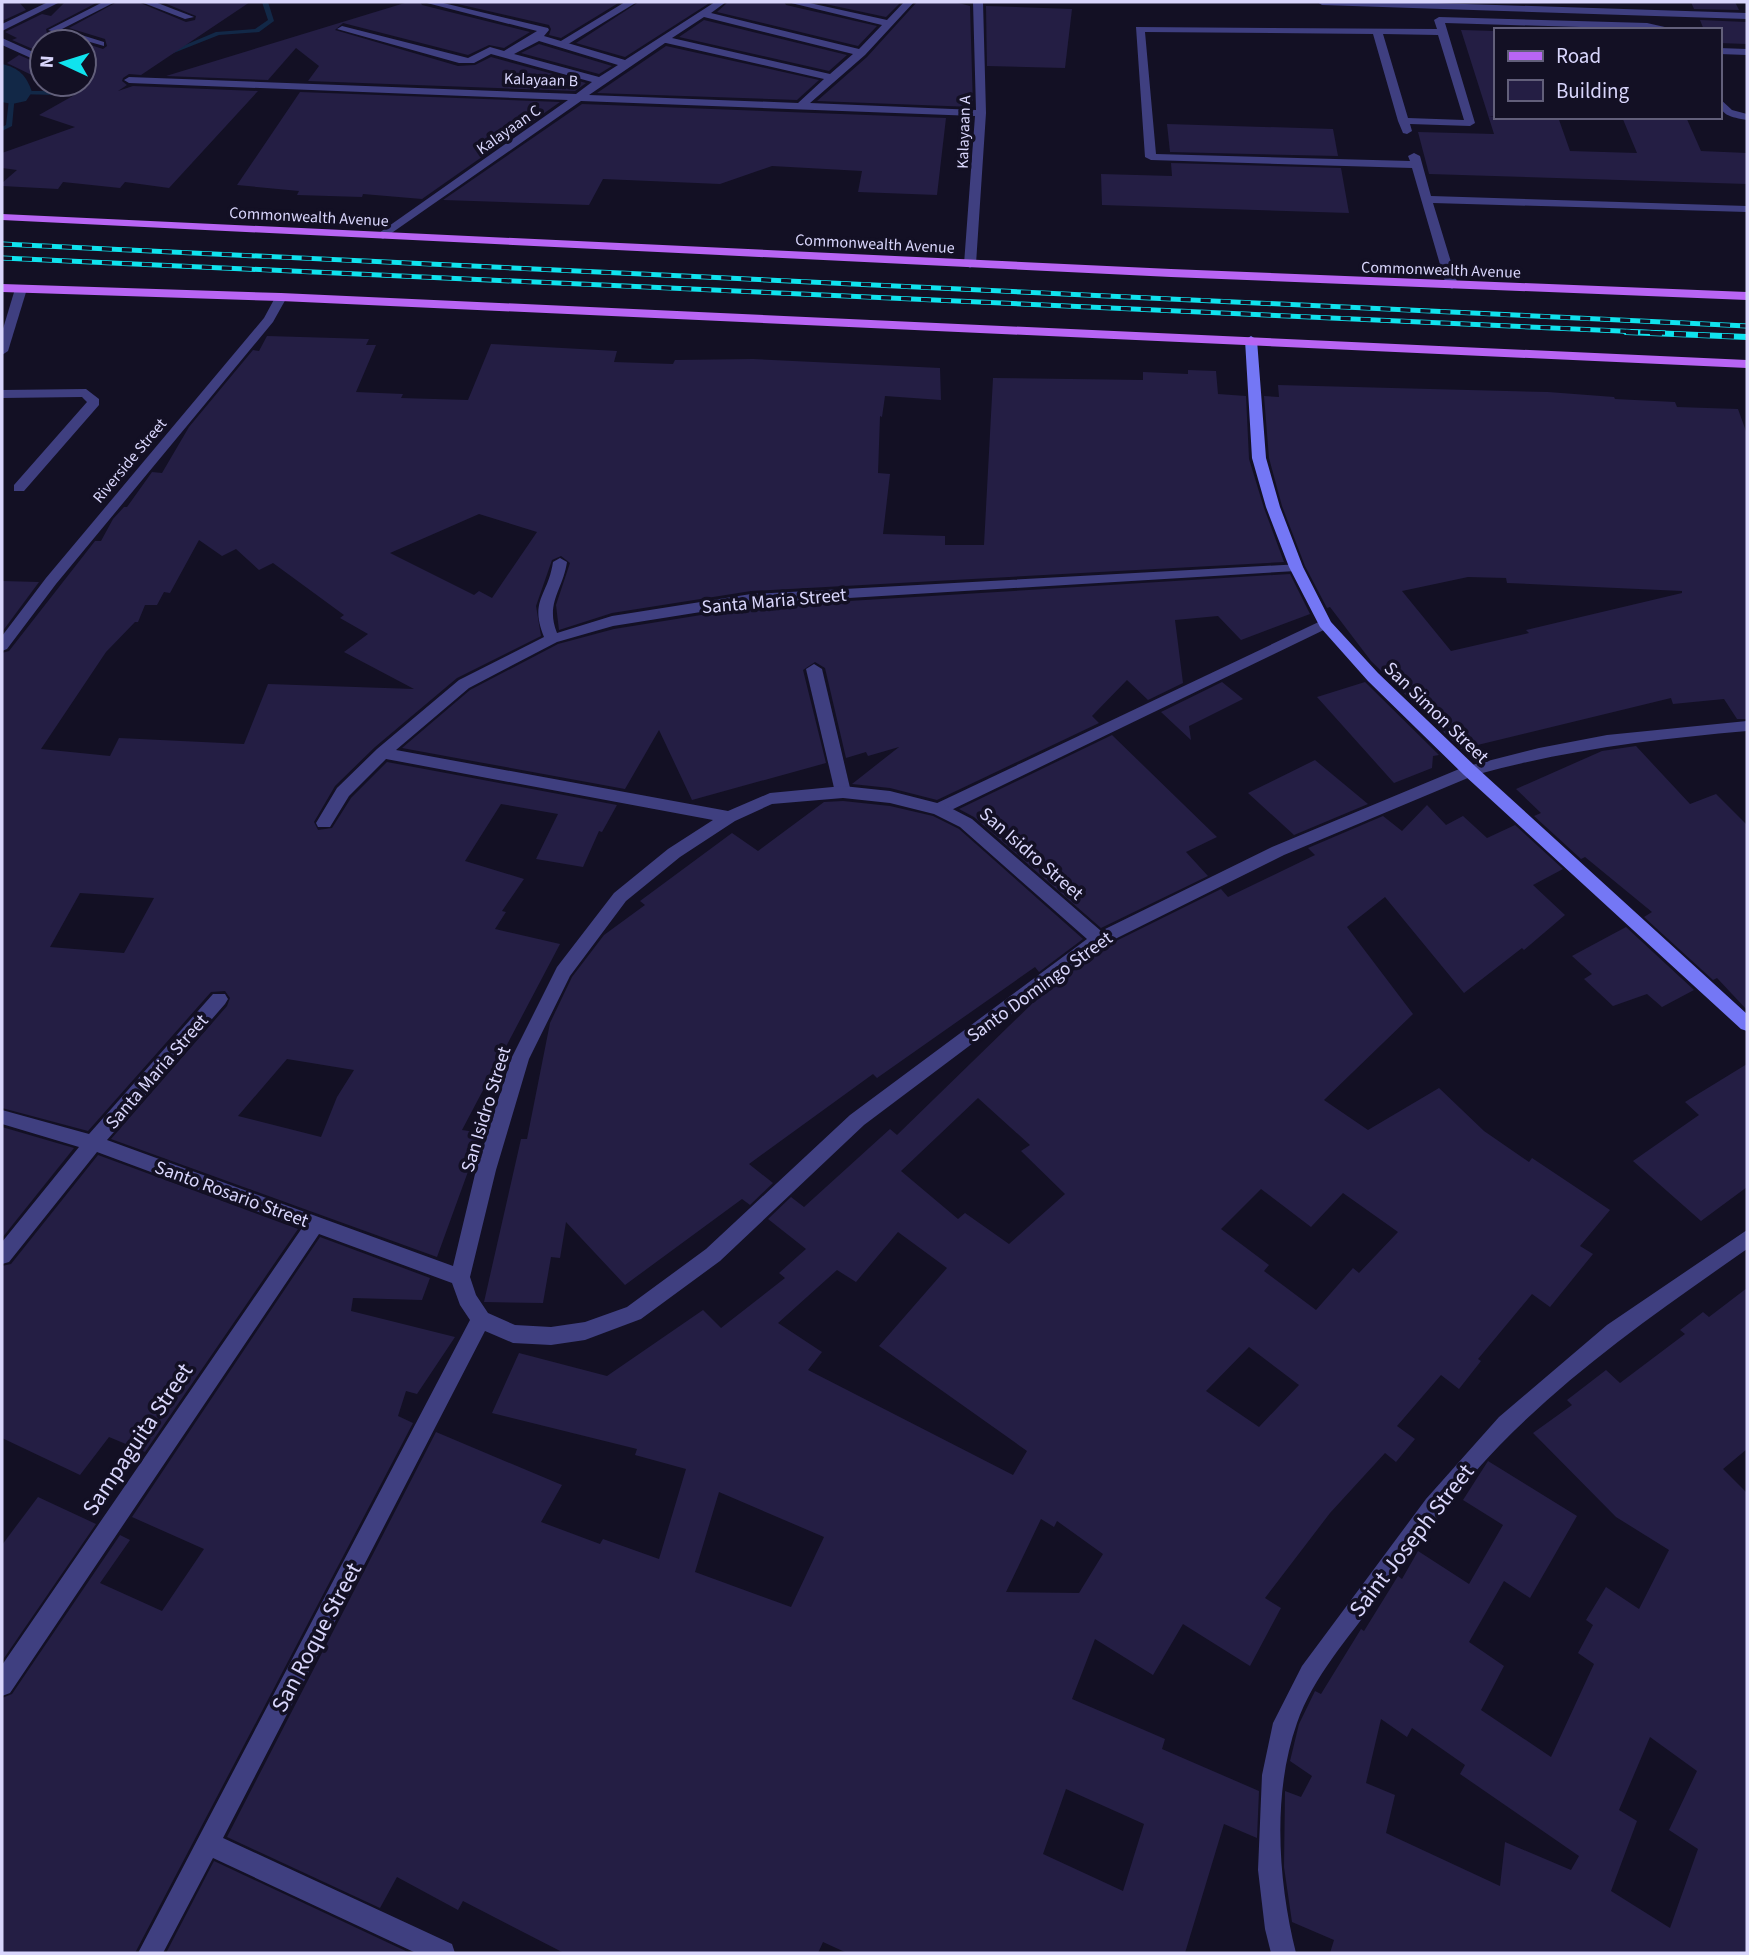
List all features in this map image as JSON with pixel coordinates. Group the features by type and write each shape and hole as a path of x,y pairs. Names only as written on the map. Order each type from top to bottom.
{"main road":[{"name":"Commonwealth Avenue","path":"2,217 970,264 1747,296"},
{"path":"2,288 281,297 1747,364"},
{"name":"San Simon Street","path":"1251,340 1259,458 1272,507 1296,567 1325,624 1373,677 1470,771 1747,1024"}],"street":[{"path":"2,28 55,2"},
{"path":"57,28 110,2"},
{"path":"146,2 189,17"},
{"path":"428,2 541,28 545,33 505,54"},
{"path":"561,44 632,2"},
{"name":"Kalayaan C","path":"383,235 600,81 721,2"},
{"path":"792,2 888,23"},
{"path":"799,107 860,53 909,2"},
{"name":"Kalayaan A","path":"970,264 981,113 978,2"},
{"path":"1322,2 1526,5 1747,16"},
{"path":"38,10 70,21"},
{"path":"703,14 860,53"},
{"path":"1377,31 1405,126 1470,123 1439,20 1660,28"},
{"path":"342,29 459,60 470,61 490,50 600,81"},
{"path":"1443,32 1140,29 1151,157 1415,160 1452,285"},
{"path":"538,37 626,64"},
{"path":"666,40 832,78"},
{"path":"2,41 28,53"},
{"path":"1721,51 1747,52"},
{"name":"Kalayaan B","path":"129,80 981,113"},
{"path":"1721,106 1728,112 1747,117"},
{"path":"1427,199 1747,209"},
{"path":"2,351 21,289"},
{"name":"Riverside Street","path":"2,646 60,570 269,319 281,297"},
{"path":"2,394 86,393 94,402 19,488"},
{"path":"552,639 543,619 544,603 556,581 560,562"},
{"name":"Santa Maria Street","path":"324,823 343,792 383,753 464,684 552,639 612,621 751,598 1296,567"},
{"path":"939,809 1325,624"},
{"path":"814,669 843,792"},
{"name":"Santo Domingo Street","path":"481,1320 513,1334 551,1336 585,1331 634,1313 713,1255 857,1120 1099,939 1278,851 1470,771 1501,762 1639,734 1747,726"},
{"path":"383,753 729,817"},
{"name":"San Isidro Street","path":"460,1277 486,1170 520,1059 563,972 620,897 674,853 729,817 770,799 843,792 890,797 939,809 966,823 1099,939"},
{"name":"Santa Maria Street","path":"2,1256 93,1143 219,999"},
{"name":"Santo Rosario Street","path":"2,1117 93,1143 460,1277"},
{"name":"Sampaguita Street","path":"2,1685 316,1223"},
{"name":"Saint Joseph Street","path":"1283,1953 1273,1892 1270,1834 1274,1772 1284,1723 1302,1689 1334,1640 1460,1475 1528,1404 1598,1344 1747,1238"},
{"path":"460,1277 467,1299 481,1320"},
{"name":"San Roque Street","path":"150,1953 481,1320"},
{"path":"208,1843 443,1953"}],"building":[{"path":"2,2 19,2 26,10 2,21"},
{"path":"65,2 98,2 48,28 28,28 28,47 12,40 17,38 5,32 42,14 51,16"},
{"path":"117,2 138,2 186,22 195,20 196,16 162,2 250,2 141,75 129,74 123,78 122,81 127,85 118,91 133,86 258,91 169,188 125,182 120,188 63,182 58,189 2,186 17,170 2,168 2,153 75,127 39,115 69,98 98,98 98,47 103,49 107,46 105,39 98,37 98,28 69,28"},
{"path":"408,2 420,2 422,5 530,32 504,48 489,45 468,55 343,23 335,30 458,66 475,65 491,57 586,83 575,91 308,81 319,66 296,48 268,80 166,76"},
{"path":"449,2 620,2 561,38 549,35 549,25"},
{"path":"639,2 711,2 625,57 576,43"},
{"path":"728,2 784,2 786,5 877,26 858,46 717,12"},
{"path":"816,2 901,2 886,17"},
{"path":"917,2 955,2 970,6 973,107 817,101 867,57"},
{"path":"1691,2 1735,2 1739,10 1694,9"},
{"path":"986,6 1072,9 1065,68 987,66"},
{"path":"704,20 847,55 829,71 679,37"},
{"path":"1700,20 1746,22 1747,44 1721,43 1721,28 1703,28"},
{"path":"1461,30 1494,31 1494,116 1489,117 1559,119 1570,151 1637,153 1623,119 1687,119 1701,151 1747,153 1747,184 1429,174 1418,132 1494,134"},
{"path":"539,44 612,66 599,74 521,53"},
{"path":"666,46 819,80 797,100 597,93"},
{"path":"19,55 28,59 28,73 7,63"},
{"path":"300,92 560,102 422,199 363,194 362,197 297,195 299,191 237,185"},
{"path":"582,104 946,118 937,195 858,192 862,171 772,166 720,184 603,179 589,205 443,200"},
{"path":"1167,124 1333,129 1338,156 1170,152"},
{"path":"1171,163 1341,168 1349,213 1102,205 1101,174 1172,176"},
{"path":"267,336 369,339 366,345 376,345 356,392 403,394 401,398 468,400 491,344 617,351 614,362 673,364 675,360 753,359 940,368 941,400 885,396 882,417 880,416 878,473 890,474 883,534 945,536 945,545 984,545 993,378 1143,380 1143,372 1188,374 1188,370 1216,371 1218,394 1246,396 1249,459 1284,562 751,591 612,613 559,630 556,605 570,563 561,556 552,560 536,606 541,636 457,678 375,747 335,786 314,822 318,830 332,828 351,798 387,762 617,805 602,832 599,831 583,867 536,859 558,814 501,804 465,861 524,879 502,911 506,912 495,929 560,944 462,1130 482,1133 437,1257 111,1139 227,1006 230,998 225,991 211,992 88,1131 2,1108 2,653 9,651 95,541 101,541 113,519 127,507 152,472 162,473 189,427 253,350 259,351","holes":["479,514 537,532 492,598 479,591 474,595 390,553","199,540 222,556 236,549 259,570 273,563 344,615 340,618 368,634 344,652 414,689 268,684 244,744 119,738 110,756 41,749 106,652 138,622 145,605 157,605 164,592 170,593","80,893 154,898 124,953 50,947","287,1059 354,1070 337,1097 321,1137 238,1116"]},
{"path":"1278,385 1548,392 1675,402 1677,407 1738,409 1747,434 1747,719 1737,719 1724,699 1673,704 1671,698 1461,749 1371,661 1330,607 1327,608 1305,566 1282,506 1269,458 1264,396 1279,397","holes":["1468,577 1506,578 1507,583 1682,593 1526,630 1529,633 1451,651 1402,591"]},
{"path":"1290,574 1310,614 1241,640 1218,616 1175,620 1183,683 1148,700 1127,680 1092,716 1099,723 937,800 890,788 852,784 899,747 868,756 866,752 846,758 825,668 815,662 803,670 826,763 692,800 659,730 625,789 402,748 470,690 558,644 614,629 751,607"},
{"path":"2,581 39,582 2,632"},
{"path":"1222,682 1243,699 1189,726 1191,740 1161,712"},
{"path":"1365,682 1439,755 1433,756 1432,768 1394,783 1317,697"},
{"path":"1112,735 1217,837 1186,852 1208,876 1101,928 974,817 959,809"},
{"path":"1636,746 1690,804 1716,794 1747,825 1747,1010 1717,978 1713,980 1644,917 1652,912 1585,857 1581,859 1534,816 1541,813 1516,789 1602,751"},
{"path":"1315,760 1368,804 1294,835 1248,793"},
{"path":"843,801 890,806 933,816 959,829 1083,939 1039,972 1035,967 877,1078 873,1074 749,1164 773,1183 750,1205 742,1199 625,1285 566,1222 560,1258 551,1257 543,1303 484,1302 521,1139 527,1139 550,1023 572,977 604,935 645,905 640,901 732,833 758,851 824,802"},
{"path":"1427,805 1446,825 1463,816 1487,838 1515,825 1563,869 1533,885 1565,915 1524,950 1522,948 1464,993 1385,897 1347,927 1413,1014 1324,1100 1368,1130 1439,1088 1484,1131 1529,1162 1532,1158 1610,1210 1580,1246 1593,1254 1550,1307 1532,1294 1478,1359 1481,1361 1459,1389 1441,1375 1397,1426 1415,1439 1396,1462 1385,1453 1330,1513 1265,1598 1281,1608 1250,1666 1183,1624 1153,1675 1095,1639 1072,1699 1165,1739 1162,1749 1259,1791 1257,1838 1224,1824 1185,1953 847,1953 823,1942 818,1953 564,1953 463,1901 458,1910 397,1877 380,1908 227,1837 436,1432 562,1485 541,1522 600,1544 603,1539 659,1559 686,1469 635,1455 637,1449 492,1413 519,1353 607,1376 703,1310 721,1328 785,1278 779,1273 806,1249 768,1219 791,1197 804,1207 890,1129 897,1135 1041,995 1106,946 1221,889 1228,897 1315,855 1308,848 1383,816 1402,831","holes":["978,1098 1030,1145 1021,1151 1065,1194 1009,1244 965,1213 958,1219 901,1171","1261,1189 1311,1227 1343,1193 1398,1232 1359,1273 1353,1268 1316,1310 1264,1271 1269,1265 1221,1229","898,1232 947,1268 879,1346 1027,1451 1013,1475 808,1370 822,1352 778,1323 837,1270 856,1282","1249,1347 1299,1385 1259,1427 1206,1391","719,1492 824,1537 791,1607 695,1572","1041,1519 1054,1527 1057,1521 1103,1554 1079,1593 1006,1592","1066,1789 1144,1824 1123,1891 1043,1854"]},
{"path":"1626,927 1694,990 1662,1007 1647,994 1613,1006 1584,979 1592,974 1572,956"},
{"path":"1747,1064 1747,1187 1701,1221 1633,1161 1699,1115 1685,1102"},
{"path":"2,1127 74,1148 2,1238"},
{"path":"98,1155 298,1229 145,1452 109,1437 80,1475 2,1438 2,1266 11,1264"},
{"path":"320,1237 430,1278 422,1300 353,1298 351,1311 455,1337 417,1394 406,1391 398,1416 413,1423 135,1953 2,1953 2,1698 12,1694 120,1535 130,1540 100,1583 162,1611 204,1549 132,1517"},
{"path":"1747,1288 1747,1449 1723,1469 1747,1493 1747,1953 1330,1953 1334,1940 1292,1922 1284,1867 1285,1791 1301,1797 1312,1776 1290,1761 1299,1724 1315,1691 1321,1694 1361,1629 1364,1631 1398,1576 1402,1579 1418,1551 1469,1584 1503,1525 1463,1500 1488,1461 1577,1516 1530,1598 1504,1581 1469,1642 1504,1666 1481,1710 1551,1757 1594,1664 1578,1653 1593,1625 1586,1620 1606,1587 1639,1609 1669,1550 1616,1517 1533,1433 1572,1405 1567,1400 1606,1370 1620,1383 1685,1334 1680,1330 1703,1312 1709,1317","holes":["1381,1719 1407,1737 1412,1728 1465,1765 1460,1774 1579,1856 1571,1870 1505,1842 1500,1886 1386,1833 1395,1795 1366,1783","1650,1737 1697,1771 1669,1830 1698,1849 1670,1928 1611,1891 1637,1821 1619,1810"]},
{"path":"38,1497 96,1524 2,1661 2,1545"},
{"path":"214,1861 410,1953 166,1953"}],"waterway":[{"path":"169,53 218,33 257,31 271,21 265,2"},
{"path":"2,76 8,81 12,92"},
{"path":"2,129 9,126 12,92 28,92"}],"railway":[{"path":"2,244 1747,326"},
{"path":"2,258 1665,333"},
{"path":"1626,332 1747,337"}]}
